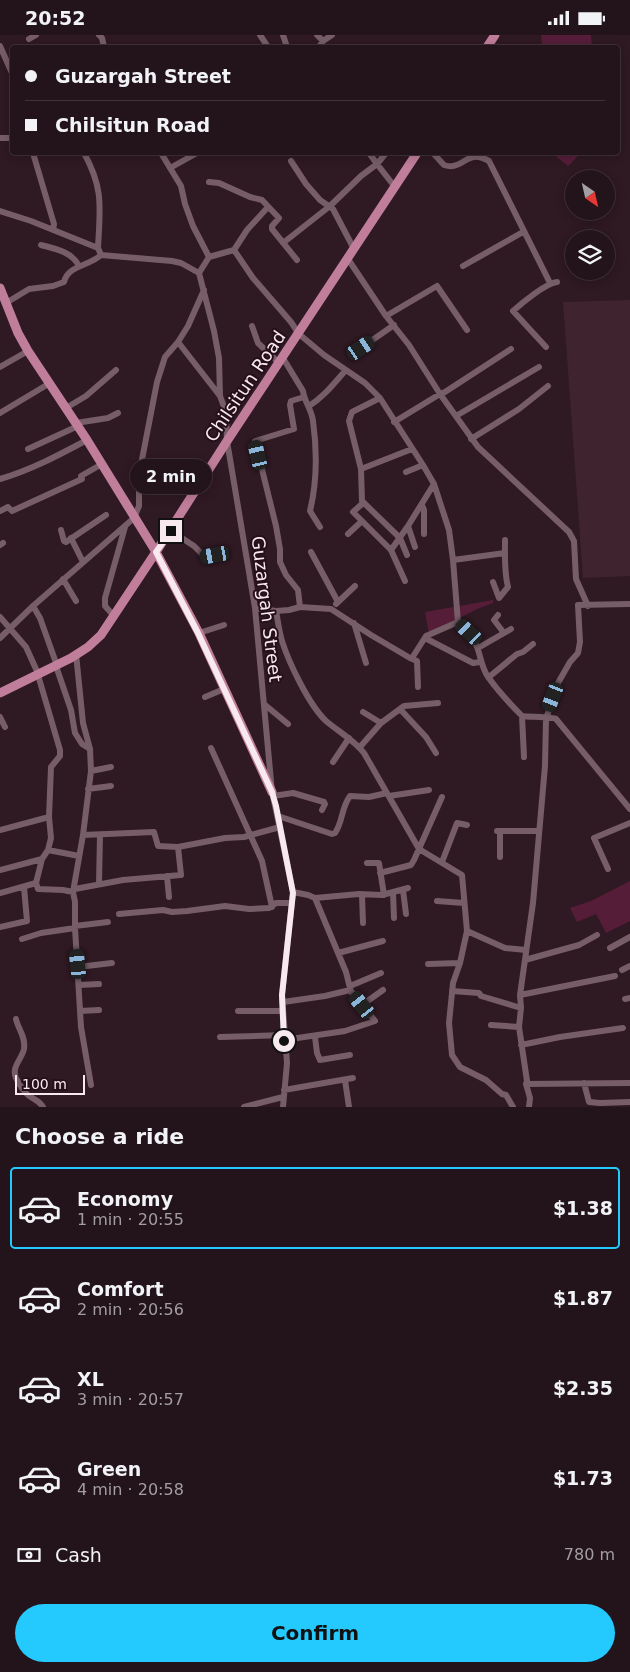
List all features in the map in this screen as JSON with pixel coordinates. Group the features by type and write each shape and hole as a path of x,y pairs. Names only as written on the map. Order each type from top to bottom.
{"main road":[{"name":"Chilsitun Road","path":"0,687 71,658 88,647 101,635 171,531 227,441 416,155"},
{"path":"0,288 3,300 28,351 87,440 156,552 198,633 273,794"},
{"name":"Chilsitun Road","path":"0,693 37,672"}],"street":[{"path":"29,39 36,35"},
{"path":"317,35 323,41"},
{"path":"320,45 332,35"},
{"path":"0,46 10,68"},
{"path":"34,155 54,224 53,230"},
{"path":"85,155 96,176 100,194 98,248 101,255"},
{"path":"162,155 181,186 193,226 209,257"},
{"path":"170,168 193,155"},
{"path":"370,155 395,187"},
{"path":"283,243 330,206 361,176 377,164 384,155"},
{"path":"434,155 444,165 453,166 469,157 488,161 523,232 553,282 524,301 513,311 546,347"},
{"path":"291,161 306,184 320,200 330,206 354,249"},
{"path":"209,182 219,183 250,197 262,200 279,218 272,226 272,229 297,260"},
{"path":"220,396 219,358 199,273 209,257 234,250 246,230 268,207"},
{"path":"0,211 98,248"},
{"path":"463,266 523,232"},
{"path":"41,245 62,251 75,258 79,266"},
{"path":"234,250 253,278 299,334 324,355 365,383 380,398 434,484 446,521 453,560 458,622 469,632 478,648 480,662 488,677 522,716 524,757"},
{"path":"3,300 29,289 54,286 64,282 65,275 69,272 96,260 101,255 172,261 181,263 199,273"},
{"path":"348,259 386,316 409,345 471,439 491,461 569,532 574,541 576,579 588,606"},
{"path":"386,316 437,286 467,330"},
{"path":"0,638 33,605 134,518 139,506 139,475 157,382 165,357 178,342 204,290"},
{"path":"361,348 394,325"},
{"path":"252,326 258,343 281,361 299,383 309,406 313,420 316,469 310,511 320,527"},
{"path":"178,342 220,396"},
{"path":"394,422 440,394 445,393 511,349"},
{"path":"0,367 28,351"},
{"path":"456,416 539,367"},
{"path":"309,406 332,387 346,370"},
{"path":"66,408 86,396 116,371"},
{"path":"0,413 50,383"},
{"path":"471,439 519,409 548,386"},
{"name":"Guzargah Street","path":"220,396 226,412 227,441 255,608 273,794 293,893 283,1002 287,1063 283,1107"},
{"path":"300,607 298,590 286,575 280,562 276,526 255,441 294,429 291,401 304,397"},
{"path":"380,398 352,412 349,421 361,469 363,503 400,538 407,555"},
{"path":"28,449 77,425 108,418 118,413"},
{"path":"0,479 23,473 87,440"},
{"path":"361,469 412,449"},
{"path":"0,511 8,507 12,511 44,497 82,479 81,475 102,464"},
{"path":"406,471 423,465"},
{"path":"390,550 422,505 434,484"},
{"path":"363,503 353,512 390,550 405,581"},
{"path":"422,505 424,510 424,535"},
{"path":"61,530 65,542 106,515"},
{"path":"348,534 362,521"},
{"path":"114,616 105,606 105,598 125,525"},
{"path":"408,526 415,547"},
{"path":"171,531 194,546 205,557 225,553"},
{"path":"71,538 83,562"},
{"path":"493,582 499,598 508,587 505,578 505,540"},
{"path":"311,552 338,602"},
{"path":"453,560 505,553"},
{"path":"64,579 76,601"},
{"path":"331,609 356,586"},
{"path":"529,1107 530,1098 526,1084 520,1027 522,1008 520,995 532,916 546,719 558,683 570,662 578,653 580,641 578,605 630,604"},
{"path":"33,605 40,618 56,663 71,710 75,733 82,745 90,749"},
{"path":"255,608 276,611 289,611 300,607 331,609 371,635 418,661 418,687"},
{"path":"276,611 282,640 305,691 327,721 360,747 375,769 419,849 462,875 467,931 452,991 449,1023 452,1055 460,1067 486,1080 502,1094 506,1095 513,1107"},
{"path":"498,615 494,619 504,633"},
{"path":"0,617 26,647 37,672 60,750 60,755 51,767 50,838 36,883 38,889 74,890 99,884 181,875 178,847"},
{"path":"412,658 424,638 458,622"},
{"path":"354,623 366,663"},
{"path":"198,633 224,625"},
{"path":"478,648 511,629"},
{"path":"424,638 472,663 480,662"},
{"path":"488,677 533,644"},
{"path":"76,654 83,723 90,749 91,771 74,890 74,927 81,1027 91,1085"},
{"path":"205,697 224,689"},
{"path":"264,703 288,725"},
{"path":"360,747 381,723 400,709 438,703"},
{"path":"400,709 426,737 436,753"},
{"path":"363,712 381,723"},
{"path":"522,716 556,719 630,809"},
{"path":"0,717 5,727"},
{"path":"333,762 349,738"},
{"path":"211,747 262,861 272,907"},
{"path":"91,771 111,767"},
{"path":"88,789 111,786"},
{"path":"278,816 332,834 339,827 346,802 350,797 369,797 429,790"},
{"path":"273,794 303,794 324,802 322,810"},
{"path":"380,873 411,865 442,797"},
{"path":"0,830 49,817"},
{"path":"442,862 457,823 467,825"},
{"path":"608,869 594,838 630,823"},
{"path":"83,835 154,832 158,846 178,847 225,838 244,837 280,827"},
{"path":"500,857 498,831 539,831"},
{"path":"99,884 100,835"},
{"path":"48,849 79,856"},
{"path":"0,870 42,859"},
{"path":"367,863 378,862 384,895"},
{"path":"167,876 169,897"},
{"path":"0,893 36,883"},
{"path":"0,927 27,921 24,887"},
{"path":"293,893 315,898 384,895 405,889 406,914"},
{"path":"392,892 394,918"},
{"path":"362,895 363,923"},
{"path":"220,1037 315,1037 345,1031 375,1021 351,989 315,898"},
{"path":"436,901 464,903"},
{"path":"119,914 163,910 172,912 187,911 225,906 249,909 269,908 276,903 291,903"},
{"path":"22,939 41,933 108,922"},
{"path":"467,931 505,947 526,950"},
{"path":"525,960 579,945 597,935"},
{"path":"610,948 630,937"},
{"path":"338,953 383,941"},
{"path":"78,967 112,963"},
{"path":"428,965 460,963"},
{"path":"622,970 630,966"},
{"path":"283,1002 347,991 380,973"},
{"path":"520,995 616,976"},
{"path":"79,985 98,984"},
{"path":"362,1005 383,990"},
{"path":"452,991 479,993 522,1008"},
{"path":"80,1011 99,1010"},
{"path":"238,1011 283,1011"},
{"path":"16,1019 24,1036 24,1048 15,1069 15,1076 28,1095 39,1101 43,1107"},
{"path":"491,1025 520,1027"},
{"path":"522,1045 560,1037 623,1028"},
{"path":"315,1037 317,1053 320,1059 350,1055"},
{"path":"244,1107 284,1093 353,1078"},
{"path":"345,1079 350,1107"},
{"path":"584,1083 589,1102 630,1102"},
{"path":"526,1084 630,1083"}],"shaded area":[{"path":"541,35 591,35 592,45 542,45"},
{"path":"554,155 579,155 568,166"},
{"path":"630,300 630,576 583,578 563,302"},
{"path":"493,600 493,603 477,609 429,634 425,612"},
{"path":"630,881 630,921 606,933 596,914 577,922 570,908 591,901"}],"route":[{"path":"171,531 156,552 198,633 272,792 276,806 293,893 282,995 284,1041"}]}
